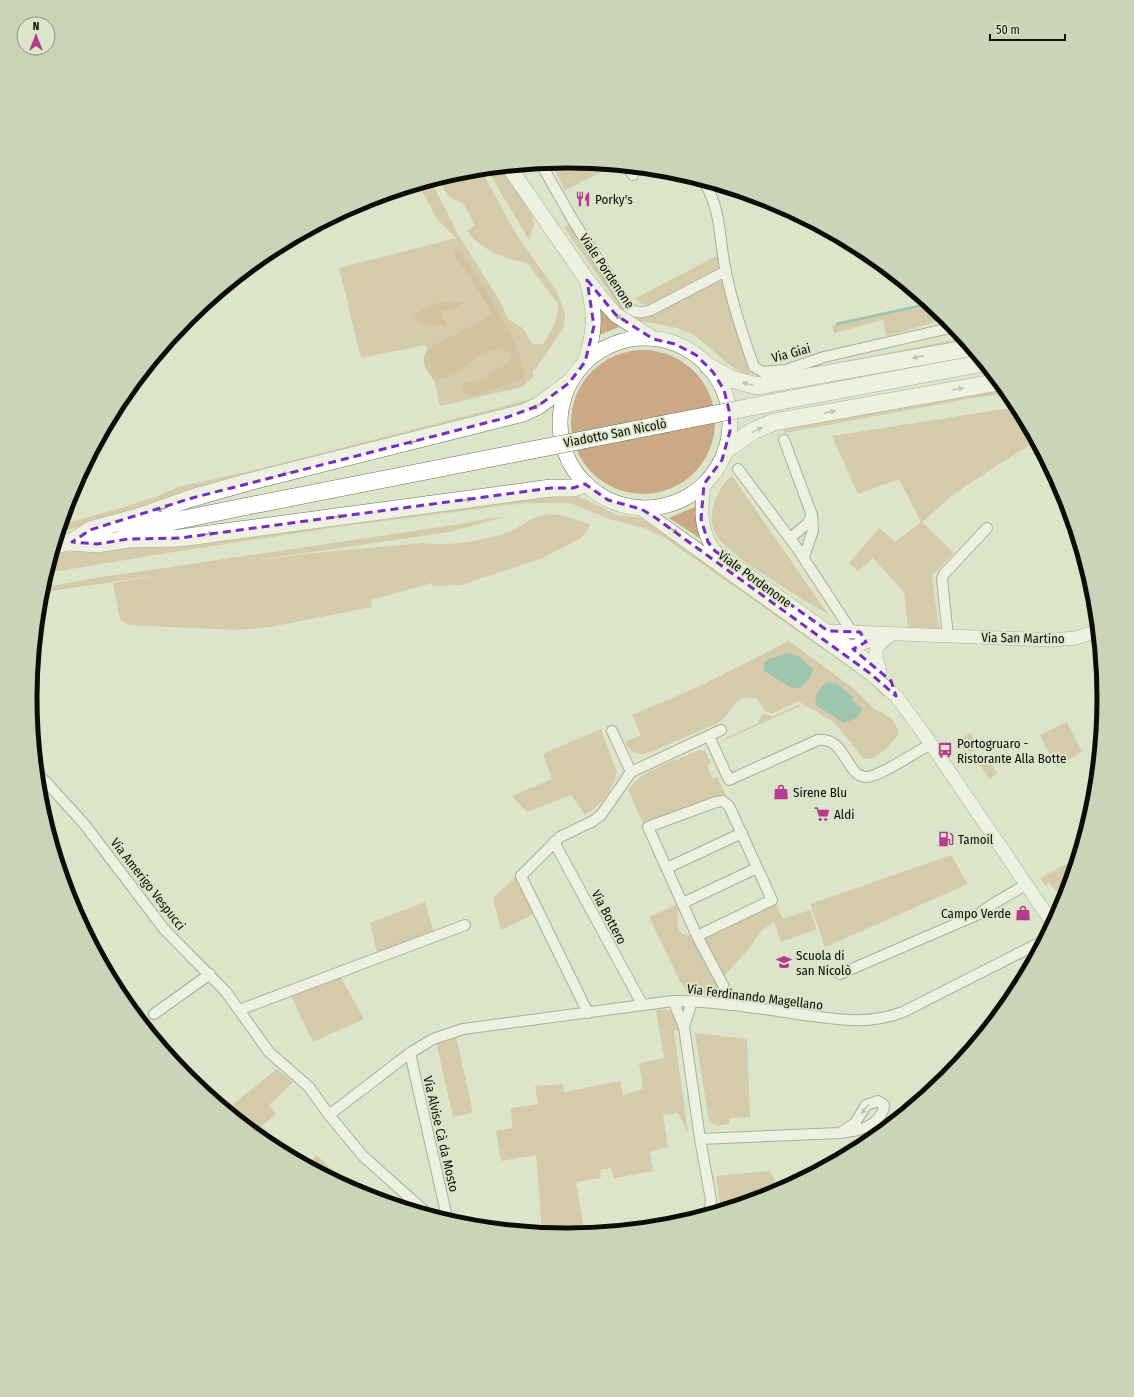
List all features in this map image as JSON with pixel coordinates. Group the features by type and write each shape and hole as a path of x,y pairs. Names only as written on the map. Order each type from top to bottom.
{"highway":[{"path":"708,366 731,379 757,386 965,349"},
{"name":"Viadotto San Nicolò","path":"72,542 786,400 977,364"},
{"path":"726,450 753,431 774,422 992,383"},
{"path":"72,542 90,530 138,517 200,496 523,413 538,406 569,384"},
{"path":"60,544 72,542 97,544 128,539 180,538 551,488 573,488 585,484"}],"main road":[{"name":"Viale Pordenone","path":"521,171 525,189"},
{"name":"Viale Pordenone","path":"512,172 587,280 616,315 653,339"},
{"name":"Viale Pordenone","path":"585,362 594,326 593,305 587,280"},
{"name":"Viale Pordenone","path":"634,339 653,339 681,346 696,355 708,366 721,384 728,406 730,428 726,450 718,468 693,494 675,503 654,508 640,509 620,505 608,500 585,484 568,461 560,436 560,408 569,384 585,362 600,351 616,343 634,339"},
{"name":"Viale Pordenone","path":"704,484 701,519 708,542 715,551 852,648 891,681 896,696"},
{"name":"Viale Pordenone","path":"640,509 653,516 871,674 896,696 931,744 1049,918"},
{"name":"Viale Pordenone","path":"768,600 781,603 847,649 852,648"},
{"name":"Via San Martino","path":"828,631 877,637 890,635 1052,640 1076,638 1092,633"},
{"name":"Via San Martino","path":"852,648 860,635"},
{"path":"880,671 874,657 876,648 890,635"}],"street":[{"name":"Viale Pordenone","path":"544,169 574,222 629,308 635,312 643,313 651,310 726,271"},
{"name":"Via Giai","path":"708,188 717,210 726,271 735,311 754,367 763,372 786,370 824,357 946,329"},
{"path":"784,440 812,515 813,530 804,557"},
{"path":"738,470 804,557 874,657"},
{"path":"790,538 807,524 812,515"},
{"path":"948,637 942,580 944,574 987,528"},
{"path":"588,1013 521,876 560,837 593,821 600,815 631,772 721,730"},
{"path":"612,731 631,772"},
{"path":"709,736 729,780 818,740 828,740 834,743 854,770 860,775 867,777 878,774 931,744"},
{"name":"Via Amerigo Vespucci","path":"44,780 85,825 164,929 210,974 269,1052 305,1083 363,1156 420,1207"},
{"path":"697,936 772,900 729,806 723,801 716,802 648,827 697,936 723,985 729,1005"},
{"path":"667,868 742,834"},
{"name":"Via Bottero","path":"554,842 642,1004"},
{"path":"683,903 757,868"},
{"path":"840,974 979,914 992,903 1009,896 1025,885"},
{"path":"238,1010 465,925"},
{"name":"Via Ferdinando Magellano","path":"329,1115 410,1053 433,1039 463,1030 642,1004 673,1001 692,1001 729,1005 844,1021 880,1020 903,1012 1036,945"},
{"path":"154,1014 210,974"},
{"path":"673,1001 684,1027 700,1139 711,1200 710,1208"},
{"path":"684,1027 692,1001"},
{"name":"Via Alvise Cà da Mosto","path":"410,1053 446,1214"},
{"path":"700,1139 840,1133"}],"highlighted area":[{"path":"587,280 616,315 653,339 675,344 696,355 713,372 724,390 729,410 730,431 722,460 704,484 701,519 708,542 715,551 828,631 860,632 866,642 853,649 891,681 896,696 871,674 653,516 641,509 608,500 585,484 573,488 551,488 180,538 128,539 97,544 72,542 90,530 192,498 505,418 538,406 569,383 585,362 594,326"}],"shaded area":[{"path":"554,169 605,170 565,190"},
{"path":"504,172 532,215 534,225 529,240 490,174"},
{"path":"484,175 516,234 557,292 565,314 564,327 535,370 533,368 533,377 522,387 440,406 426,345 361,358 339,268 456,238 437,219 421,190 434,186 459,236 500,301 508,319 523,328 532,344 543,344 552,330 558,309 558,304 527,263 501,256 486,248 472,237 467,231 475,225 463,203 449,197 441,184"},
{"path":"569,225 629,312 621,309 564,227"},
{"path":"455,246 462,253 490,297 510,333 523,366 524,379 472,396 462,392 462,384 486,379 491,373 509,363 512,354 501,348 480,354 459,372 435,381 427,371 424,363 424,356 427,351 433,346 466,329 492,313 468,274 454,255"},
{"path":"718,255 720,267 650,304 642,304 636,298"},
{"path":"717,281 723,282 750,376 734,368 698,338 684,330 636,320"},
{"path":"452,301 464,303 457,309 441,310 446,326 424,324 413,317 431,305"},
{"path":"599,306 619,327 597,336"},
{"path":"924,307 939,321 886,336 883,320 834,333 832,326"},
{"path":"956,339 960,344 802,371 818,363 821,366"},
{"path":"636,350 650,350 664,353 683,362 699,376 712,401 715,422 714,436 709,450 699,468 689,478 664,491 650,494 636,494 622,491 603,482 587,468 574,443 571,429 571,415 574,401 583,382 597,366 622,353"},
{"path":"997,389 1001,394 784,433 783,427"},
{"path":"543,396 533,402 136,513 64,531 67,523 118,509 161,495 178,487 271,466"},
{"path":"1010,408 1026,434 1032,445 954,494 922,522 954,553 932,576 939,629 908,628 904,592 873,558 858,571 849,563 879,528 895,542 921,522 899,479 858,494 832,436"},
{"path":"732,476 828,614 749,565 722,542 715,533 712,520 714,502 722,486"},
{"path":"574,494 617,515 644,518 821,641 885,693 883,697 870,682 665,538 644,528 612,520 570,503 526,503 352,525 52,572 58,553 103,549 526,498"},
{"path":"697,506 697,524 701,539 669,518"},
{"path":"549,514 573,519 591,525 581,538 543,558 461,585 433,586 432,583 371,600 372,607 270,627 236,630 129,625 120,620 113,583 166,574 48,592 49,587 83,580 447,526 511,515 449,532 237,563 314,553 423,543 444,544 481,540 504,534 535,517"},
{"path":"789,641 853,688 873,708 891,718 898,729 898,735 886,749 874,758 864,759 834,722 798,701 772,714 765,711 757,699 749,697 743,698 735,703 720,722 646,754 636,753 631,750 625,742 641,735 632,715 702,685"},
{"path":"799,705 800,706 725,740 726,738 758,723 762,714 773,716"},
{"path":"1067,722 1082,752 1056,767 1040,735"},
{"path":"601,729 617,772 613,785 606,797 591,811 585,815 571,795 527,812 512,796 552,779 543,754"},
{"path":"970,733 979,748 970,753 962,738"},
{"path":"700,750 705,751 711,764 707,765 713,779 717,777 726,795 643,823 628,790 642,776 651,771"},
{"path":"989,760 997,774 989,779 980,765"},
{"path":"951,855 968,884 825,947 810,904"},
{"path":"1071,861 1061,891 1057,892 1049,883 1045,886 1040,878"},
{"path":"515,877 534,914 501,930 493,898"},
{"path":"425,902 434,933 377,953 370,923"},
{"path":"678,904 677,919 679,929 685,935 692,936 719,982 717,992 713,995 688,993 680,981 649,917"},
{"path":"776,904 783,919 810,910 817,929 781,942 774,922 762,930 748,950 723,977 705,943 705,939"},
{"path":"340,976 364,1019 313,1042 290,994"},
{"path":"656,1010 669,1010 674,1015 677,1023 678,1030 674,1031 688,1133 678,1113 663,1115 668,1147 650,1152 653,1171 614,1178 611,1168 600,1170 601,1178 576,1182 584,1228 542,1227 536,1155 501,1161 496,1131 512,1128 511,1108 538,1104 535,1086 563,1084 564,1092 620,1081 623,1095 643,1089 639,1063 664,1058"},
{"path":"695,1033 747,1039 750,1117 729,1118 729,1124 718,1126 709,1122"},
{"path":"456,1036 473,1113 453,1117 436,1042"},
{"path":"277,1069 293,1082 269,1105 276,1114 259,1129 230,1107"},
{"path":"317,1155 335,1173 333,1174 310,1161"},
{"path":"769,1171 774,1177 775,1186 720,1205 716,1176"}],"water":[{"path":"787,653 798,656 813,669 810,678 800,688 792,688 764,671 764,663 769,659"},
{"path":"827,682 836,683 853,697 852,700 862,709 861,713 857,717 844,723 816,705 818,692"}],"waterway":[{"path":"837,324 922,306"}],"place":[{"name":"Porky's","path":"583,199"},
{"name":"Portogruaro - Ristorante Alla Botte","path":"945,750"},
{"name":"Sirene Blu","path":"781,792"},
{"name":"Aldi","path":"822,814"},
{"name":"Tamoil","path":"946,839"},
{"name":"Campo Verde","path":"1023,913"},
{"name":"Scuola di san Nicolò","path":"784,962"}]}
